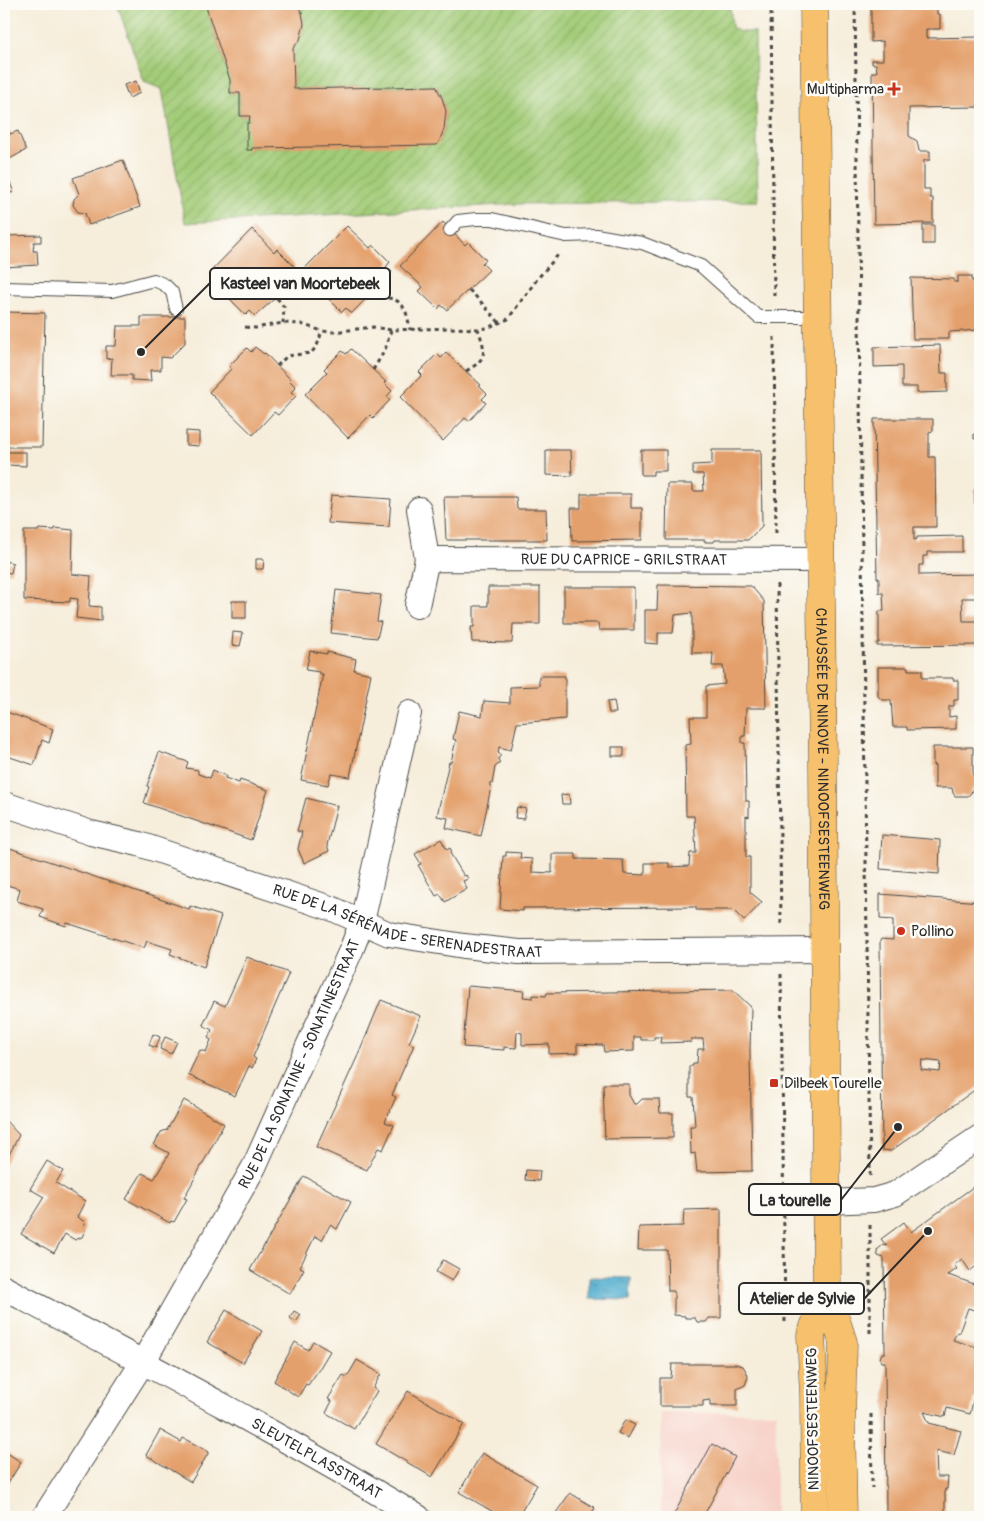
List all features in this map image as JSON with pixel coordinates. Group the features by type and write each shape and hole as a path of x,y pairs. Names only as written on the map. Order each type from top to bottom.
{"main road":[{"name":"CHAUSSÉE DE NINOVE - NINOOFSESTEENWEG","path":"814,4 827,1202"},
{"name":"NINOOFSESTEENWEG","path":"827,1202 827,1293 843,1342 841,1423 843,1517"},
{"name":"NINOOFSESTEENWEG","path":"815,1517 814,1395 811,1335 827,1293"}],"street":[{"path":"417,606 427,559 419,509"},
{"name":"RUE DU CAPRICE - GRILSTRAAT","path":"427,559 820,560"},
{"name":"RUE DE LA SONATINE - SONATINESTRAAT","path":"44,1517 143,1362 254,1166 362,922 409,713"},
{"name":"RUE DE LA SÉRÉNADE - SERENADESTRAAT","path":"4,804 91,834 148,847 333,909 389,934 464,946 519,952 825,950"},
{"path":"827,1202 870,1201 895,1194 980,1138"},
{"name":"SLEUTELPLASSTRAAT","path":"4,1288 240,1414 418,1517"}],"lane":[{"path":"450,230 458,221 492,219 566,236 596,235 642,243 700,266 758,317 817,317"},
{"path":"4,288 112,291 154,280 172,292 176,309"}],"path":[{"path":"771,4 785,1330"},
{"path":"856,4 870,1201"},
{"path":"244,327 255,328 283,323 302,324 322,331 333,332 373,327 391,330 478,329 500,323 508,319 538,278 559,254 566,236"},
{"path":"469,290 500,323"},
{"path":"373,293 378,297 394,299 403,305 408,316 410,330"},
{"path":"277,298 284,307 283,323"},
{"path":"466,371 478,364 483,356 483,344 478,329"},
{"path":"373,370 385,350 391,330"},
{"path":"278,366 287,356 311,353 317,346 322,331"}],"shaded area":[{"path":"776,1412 776,1517 661,1517 660,1413"}],"green space":[{"path":"117,4 205,4 230,80 230,93 240,93 240,116 250,116 248,150 252,150 252,148 439,142 442,135 445,114 443,100 436,86 294,89 293,48 300,40 304,24 302,13 297,4 730,4 732,27 740,32 755,32 758,201 517,204 185,223 162,89 144,82"}],"water":[{"path":"589,1277 631,1278 630,1300 589,1299"}],"building":[{"path":"205,4 297,4 302,13 304,24 300,40 293,48 294,89 436,86 446,111 444,129 439,142 437,145 252,148 252,150 247,150 247,123 249,123 250,116 240,116 240,93 230,93 230,80"},
{"path":"871,4 937,4 937,14 940,14 940,29 926,29 926,38 980,37 980,107 909,108 909,136 917,141 919,151 930,151 930,160 924,160 924,189 930,189 930,198 933,198 933,223 874,224 872,72 877,72 876,64 872,64 872,60 883,60 883,41 871,42"},
{"path":"136,81 140,93 129,98 124,85"},
{"path":"9,131 10,134 18,131 26,150 4,162 4,133"},
{"path":"123,160 140,207 89,225 85,213 78,212 73,205 74,199 79,194 73,178"},
{"path":"4,169 14,192 4,195"},
{"path":"443,222 465,245 468,242 486,260 482,263 489,270 447,310 441,305 438,309 419,291 423,287 400,266"},
{"path":"923,225 934,225 934,244 923,244"},
{"path":"347,226 370,248 373,245 390,262 386,267 392,272 351,314 346,308 342,312 324,294 327,291 304,269"},
{"path":"252,229 274,252 277,249 295,267 291,270 297,276 290,285 255,316 250,311 246,315 229,298 232,295 209,273"},
{"path":"41,235 41,242 34,242 33,251 37,251 38,265 4,267 4,236"},
{"path":"958,276 972,276 972,281 979,280 980,330 949,332 949,339 913,339 911,278 954,279 954,282 958,282"},
{"path":"7,312 45,313 42,447 6,447"},
{"path":"141,317 185,317 185,343 170,358 161,357 161,370 150,370 151,381 132,380 132,375 111,375 112,358 106,359 106,346 116,346 117,326 141,326"},
{"path":"940,345 941,373 947,373 947,392 917,393 917,387 902,387 902,366 874,367 874,347"},
{"path":"255,347 265,353 290,379 296,387 291,392 296,396 278,415 274,412 253,435 209,392 231,369 229,366 247,348 251,352"},
{"path":"351,349 386,382 384,383 392,391 387,396 390,400 373,418 370,415 348,438 305,394 327,372 324,369 342,351 346,354"},
{"path":"446,353 481,385 479,386 487,394 482,399 486,403 469,421 465,418 443,441 400,397 422,375 419,372 437,354 441,358"},
{"path":"874,419 933,419 933,431 929,432 929,457 935,457 936,527 914,527 914,540 917,537 962,536 962,552 927,552 927,556 923,556 923,565 919,565 919,575 980,574 980,598 962,598 963,621 980,621 980,645 877,646 877,643 879,643 879,611 884,611 883,593 879,593 879,578 877,578"},
{"path":"186,431 199,432 199,446 186,445"},
{"path":"980,433 980,438 974,439 974,434"},
{"path":"546,450 571,450 572,476 546,475"},
{"path":"641,450 666,450 666,471 653,471 653,475 641,475"},
{"path":"712,450 761,450 762,526 748,540 715,540 714,542 705,542 705,540 666,540 667,484 693,484 693,491 704,491 703,474 693,474 693,465 712,464"},
{"path":"6,452 26,452 26,466 6,465"},
{"path":"980,488 980,503 975,503 975,489"},
{"path":"581,494 631,494 631,508 642,508 642,540 572,541 571,508 581,508"},
{"path":"331,495 391,499 389,527 328,523"},
{"path":"444,497 516,497 517,509 546,509 547,540 446,540"},
{"path":"54,528 73,530 72,574 91,576 89,606 101,607 101,621 76,618 78,599 70,598 70,602 24,600 24,531 38,531 39,529 55,530"},
{"path":"256,559 264,559 263,569 256,569"},
{"path":"4,561 13,563 11,573 4,572"},
{"path":"658,585 751,586 764,601 766,708 746,708 745,736 742,736 742,743 745,743 746,801 749,801 749,817 746,816 746,857 750,857 750,892 762,902 744,921 733,910 696,910 696,907 523,908 523,911 500,909 503,856 506,856 506,852 521,853 520,858 532,859 532,872 552,873 552,854 576,854 576,859 623,860 624,874 645,875 645,863 669,863 669,867 689,866 690,853 696,853 694,816 686,816 685,745 691,744 690,717 706,717 706,686 725,684 723,666 712,666 713,653 692,653 692,613 675,615 673,633 658,633 658,644 645,643 645,610 657,610"},
{"path":"488,587 540,587 540,624 513,624 512,643 472,642 471,627 474,627 474,606 488,606"},
{"path":"564,587 634,587 634,630 599,630 598,623 564,623"},
{"path":"336,590 381,595 377,621 381,622 377,638 331,633"},
{"path":"232,601 246,601 246,618 232,618"},
{"path":"233,632 243,633 240,646 232,645"},
{"path":"310,651 327,654 327,652 356,659 354,670 371,674 350,777 331,774 328,785 301,780 323,674 306,670"},
{"path":"878,667 908,667 908,670 922,670 922,678 953,678 953,680 958,680 958,700 954,700 954,706 949,706 949,717 956,716 956,729 907,730 907,727 893,727 891,700 882,700 878,696"},
{"path":"539,676 565,676 565,719 517,723 511,750 499,747 498,753 501,755 498,759 500,763 495,767 492,784 489,784 491,787 481,836 446,828 448,818 437,816 456,740 453,739 459,711 482,716 484,701 510,703 510,687 539,686"},
{"path":"614,701 616,713 609,713 607,702"},
{"path":"4,711 53,729 49,743 42,740 34,765 4,755"},
{"path":"612,747 624,747 624,756 612,756"},
{"path":"933,747 973,747 973,775 980,774 980,787 973,788 968,796 955,796 952,788 935,788"},
{"path":"159,752 188,762 186,768 198,770 198,774 210,778 213,770 226,776 225,778 239,783 240,780 268,790 251,840 144,803 149,787 147,786"},
{"path":"569,794 570,804 562,804 561,795"},
{"path":"306,798 337,806 327,845 329,851 304,863 298,849 302,832 297,831"},
{"path":"517,807 526,809 524,819 515,818"},
{"path":"882,835 940,840 939,874 880,869"},
{"path":"441,839 447,850 450,848 452,852 450,853 464,876 466,875 468,879 463,881 467,889 445,902 440,894 436,896 418,865 421,864 415,854"},
{"path":"4,846 189,909 190,906 221,916 204,967 170,954 172,949 147,941 144,948 67,923 66,926 40,917 43,909 17,901 20,889 4,884"},
{"path":"880,894 980,902 980,1086 891,1151 882,1150 880,941 881,939 893,940 893,920 880,919","holes":["922,1060 941,1062 940,1072 921,1070"]},
{"path":"247,957 289,973 253,1057 256,1059 252,1068 249,1066 235,1096 188,1075 200,1050 206,1052 211,1040 208,1038 212,1030 203,1025 214,1001 225,1006"},
{"path":"468,986 524,991 523,997 533,998 533,995 546,996 547,993 733,990 751,1007 752,1171 697,1172 695,1153 691,1154 690,1126 695,1126 693,1097 689,1097 689,1066 697,1063 698,1049 704,1049 703,1039 691,1039 691,1042 660,1043 661,1037 654,1037 654,1040 641,1040 641,1037 634,1037 634,1051 604,1052 603,1045 577,1044 577,1053 549,1054 549,1044 522,1045 522,1033 517,1032 516,1048 504,1047 504,1050 463,1047"},
{"path":"381,1000 421,1016 409,1043 414,1045 392,1095 396,1097 385,1122 394,1125 383,1150 378,1148 367,1170 316,1147"},
{"path":"153,1034 160,1037 156,1048 149,1045"},
{"path":"165,1037 177,1042 171,1054 160,1049"},
{"path":"603,1084 629,1084 629,1095 634,1104 637,1104 642,1099 659,1099 660,1113 673,1113 673,1138 605,1139"},
{"path":"184,1100 224,1124 184,1198 187,1199 174,1222 171,1221 170,1223 126,1199 142,1173 154,1179 166,1159 169,1153 154,1145 161,1132 167,1130"},
{"path":"4,1119 19,1135 4,1165"},
{"path":"47,1161 63,1171 56,1183 85,1201 77,1217 85,1222 85,1231 82,1237 75,1240 65,1234 54,1253 21,1234 44,1197 30,1189"},
{"path":"526,1170 540,1171 539,1181 525,1180"},
{"path":"304,1176 351,1202 337,1229 330,1225 322,1240 315,1236 300,1267 304,1269 290,1294 250,1270"},
{"path":"980,1182 980,1263 970,1271 962,1259 954,1265 957,1269 948,1275 980,1286 980,1312 968,1308 959,1333 957,1332 953,1340 980,1348 980,1399 974,1397 970,1414 947,1408 945,1417 924,1412 929,1423 961,1431 954,1455 936,1451 937,1477 948,1477 947,1489 945,1489 945,1517 886,1517 885,1362 881,1362 880,1358 882,1353 885,1353 884,1258 878,1256 877,1250 883,1245 887,1246 881,1239 904,1222 911,1232"},
{"path":"721,1209 721,1318 709,1318 706,1322 697,1322 695,1318 674,1315 674,1291 668,1291 667,1250 638,1250 639,1227 683,1226 684,1210"},
{"path":"443,1260 459,1269 452,1281 436,1272"},
{"path":"226,1310 262,1331 243,1363 207,1342"},
{"path":"294,1311 301,1315 296,1322 290,1318"},
{"path":"313,1341 330,1351 318,1371 308,1385 306,1384 298,1397 274,1381 295,1342 308,1350"},
{"path":"357,1360 381,1374 373,1388 377,1391 354,1429 326,1413 332,1401 328,1399 343,1375 347,1377"},
{"path":"672,1364 735,1364 743,1366 748,1377 745,1385 737,1389 737,1406 710,1406 710,1400 703,1401 703,1406 660,1406 660,1378 671,1378"},
{"path":"408,1391 464,1424 432,1477 376,1444"},
{"path":"625,1420 635,1425 628,1438 618,1433"},
{"path":"160,1430 181,1442 183,1438 209,1452 191,1482 146,1455"},
{"path":"712,1444 735,1457 703,1517 680,1517 674,1514"},
{"path":"4,1451 21,1462 7,1485 4,1483"},
{"path":"482,1453 537,1485 518,1517 502,1517 459,1492"},
{"path":"570,1493 595,1508 589,1517 553,1517"}],"place":[{"name":"Multipharma","path":"894,89"},
{"name":"Kasteel van Moortebeek","path":"141,352"},
{"name":"Pollino","path":"901,931"},
{"name":"Dilbeek Tourelle","path":"774,1083"},
{"name":"La tourelle","path":"898,1127"},
{"name":"Atelier de Sylvie","path":"928,1231"}]}
